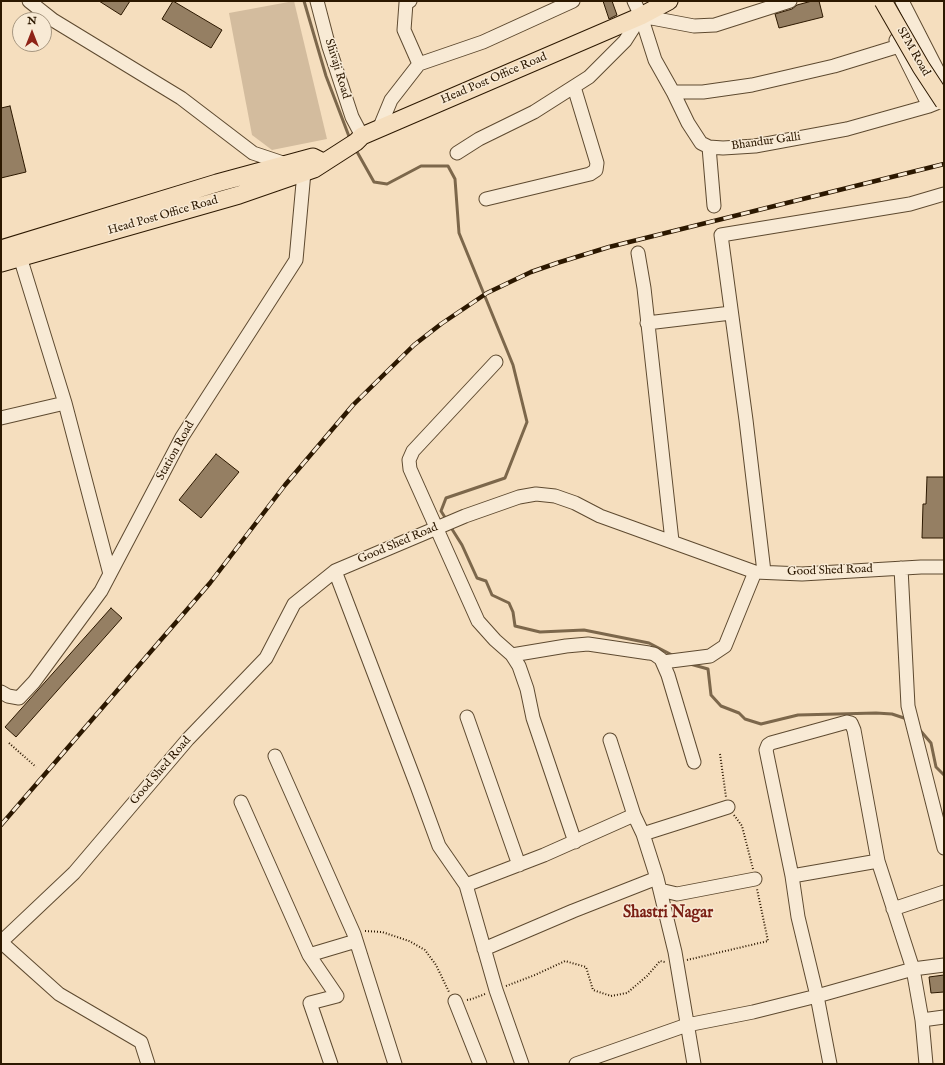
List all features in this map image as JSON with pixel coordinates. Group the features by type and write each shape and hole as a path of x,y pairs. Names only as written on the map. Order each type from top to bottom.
{"main road":[{"name":"Head Post Office Road","path":"1,263 239,195 314,169 353,142 379,129 637,8 669,1"},
{"name":"SPM Road","path":"883,1 921,67 939,103"},
{"name":"Head Post Office Road","path":"1,249 217,183 286,164 313,157 323,162"}],"street":[{"path":"29,1 54,20 181,98 253,153 286,164 304,172"},
{"name":"Shivaji Road","path":"317,1 329,47 350,112 353,142"},
{"path":"410,1 406,3 404,30 420,64"},
{"path":"379,129 391,100 420,64 483,42 574,1"},
{"path":"637,8 694,26 716,25 790,1"},
{"path":"875,1 899,46 939,103"},
{"path":"902,1 939,57 944,83"},
{"path":"457,153 479,139 534,112 589,77 625,42 637,8"},
{"path":"637,8 655,60 688,123 701,143 709,147 714,206"},
{"path":"673,92 703,92 752,85 834,66 899,46"},
{"path":"486,199 590,174 596,170 597,163 574,87"},
{"name":"Bhandur Galli","path":"709,147 723,148 755,146 847,129 939,103"},
{"name":"Station Road","path":"1,692 8,696 19,698 34,682 101,591 182,437 296,260 304,172"},
{"path":"663,662 710,656 725,646 760,572 746,420 721,235 910,204 944,194"},
{"path":"638,253 644,288 672,541"},
{"path":"20,257 64,403 110,574"},
{"path":"647,324 731,313"},
{"path":"496,362 414,451 409,460 411,473 445,524 478,621 495,640 512,655 519,666 527,689 533,718 574,842"},
{"path":"1,418 64,403"},
{"name":"Good Shed Road","path":"1,942 74,873 188,739 266,658 294,604 335,571 445,524 519,497 536,494 549,495 575,503 600,516 760,572 802,574 944,566"},
{"path":"901,568 908,706 944,848"},
{"path":"335,571 439,846 466,885 496,990 522,1064"},
{"path":"512,655 588,644 649,653 658,657 663,662 694,762"},
{"path":"467,717 519,865"},
{"path":"830,1064 817,996 798,917 792,876 766,753 767,747 771,744 844,722 851,723 854,730 878,861 913,969 922,1020 926,1064"},
{"path":"610,740 634,815 643,834 659,884 677,963 694,1064"},
{"path":"275,756 356,941 395,1064"},
{"path":"241,802 309,955 336,996 310,1003 331,1064"},
{"path":"643,834 728,807"},
{"path":"466,885 519,865 634,815"},
{"path":"792,876 878,861"},
{"path":"484,950 573,911 659,884 677,894 755,879"},
{"path":"893,909 944,892"},
{"path":"309,955 356,941"},
{"path":"1,942 59,994 140,1042 148,1064"},
{"path":"576,1064 687,1025 753,1012 913,969 944,965"},
{"path":"455,1001 480,1064"},
{"path":"922,1020 944,1017"}],"path":[{"path":"8,743 36,767"},
{"path":"365,931 382,932 409,941 425,950 436,965 447,989 455,1001 472,1000 535,975 565,961 586,967 593,990 611,996 628,993 647,976 660,961 677,963 768,941 742,826 728,807 720,754"}],"shaded area":[{"path":"294,1 327,139 272,150 252,135 229,13"}],"building":[{"path":"99,1 130,1 121,15"},
{"path":"173,1 222,30 211,48 162,19"},
{"path":"603,1 612,1 617,15 609,19"},
{"path":"812,1 819,1 823,17 779,28 775,14"},
{"path":"10,106 26,172 1,178 1,108"},
{"path":"216,454 239,472 201,518 179,500"},
{"path":"927,477 944,477 944,538 922,538 923,504 926,504"},
{"path":"111,608 122,618 16,737 5,727"},
{"path":"944,975 944,992 931,993 929,977"}],"waterway":[{"path":"304,1 326,76 350,139"},
{"path":"356,150 374,182 387,184 421,166 448,166 455,179 459,233 513,365 527,422 505,478 446,498 441,511 446,519"},
{"path":"450,526 462,545 477,578 486,581 492,595 509,603 513,612 515,626 540,632 584,630 649,643 674,656"},
{"path":"690,664 708,669 711,695 721,706 739,713 745,719 761,724 798,715 876,713 892,714 907,719"},
{"path":"919,729 931,743 936,767 944,775"}],"railway":[{"path":"1,825 210,583 285,485 353,405 414,345 441,324 487,293 531,272 557,263 609,247 944,164"}],"district":[{"name":"Shastri Nagar","path":"668,914"}]}
